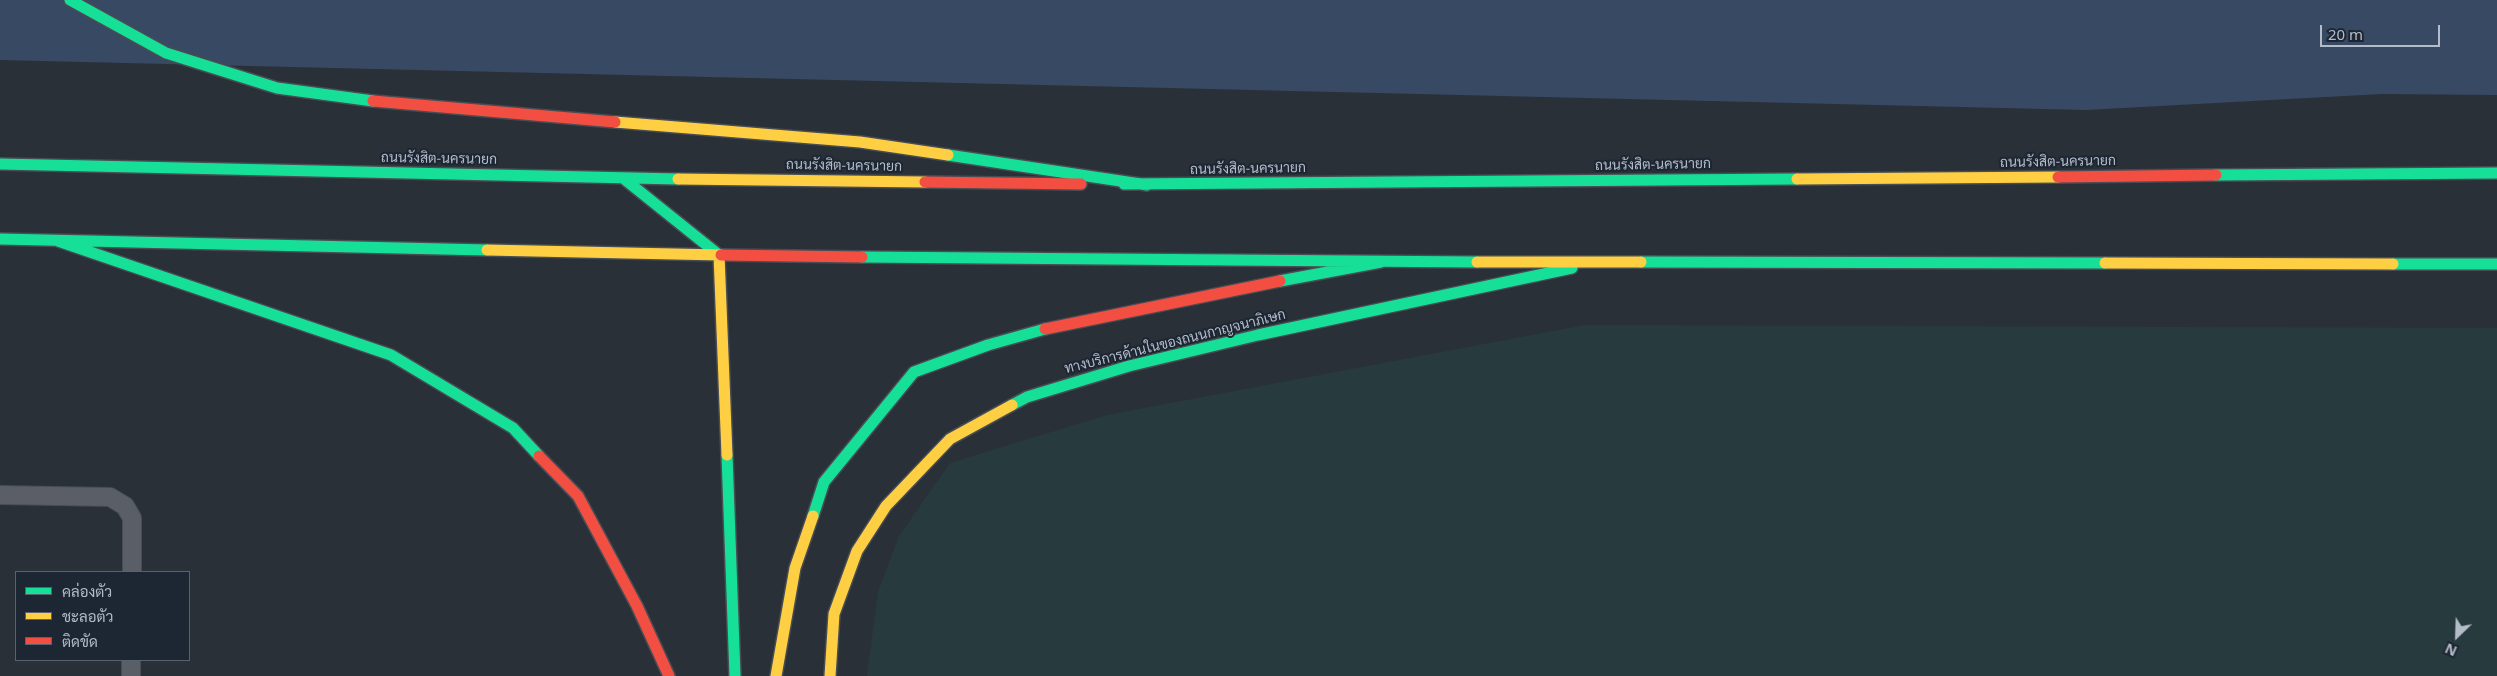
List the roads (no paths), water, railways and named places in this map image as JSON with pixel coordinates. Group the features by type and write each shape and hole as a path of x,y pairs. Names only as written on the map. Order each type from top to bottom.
{"main road":[{"path":"70,0 166,53 276,88 402,105 860,142 1148,185"},
{"name":"ถนนรังสิต-นครนายก","path":"0,164 624,178 1148,185 2497,173"},
{"path":"624,178 719,255 735,676"},
{"path":"0,240 719,255 1381,262 2497,264"},
{"path":"58,240 391,355 513,428 578,496 637,606 669,676"},
{"path":"776,676 795,568 824,482 914,372 988,345 1065,323 1381,262"},
{"name":"ทางบริการด้านในของถนนกาญจนาภิเษก","path":"830,676 834,614 857,551 886,506 950,439 1026,397 1129,366 1249,338 1598,263"}],"lane":[{"path":"0,495 110,497 125,506 132,518 132,571"},
{"path":"131,661 131,676"}],"water":[{"path":"0,0 2497,0 2497,95 2382,94 2086,110 0,60"}]}
